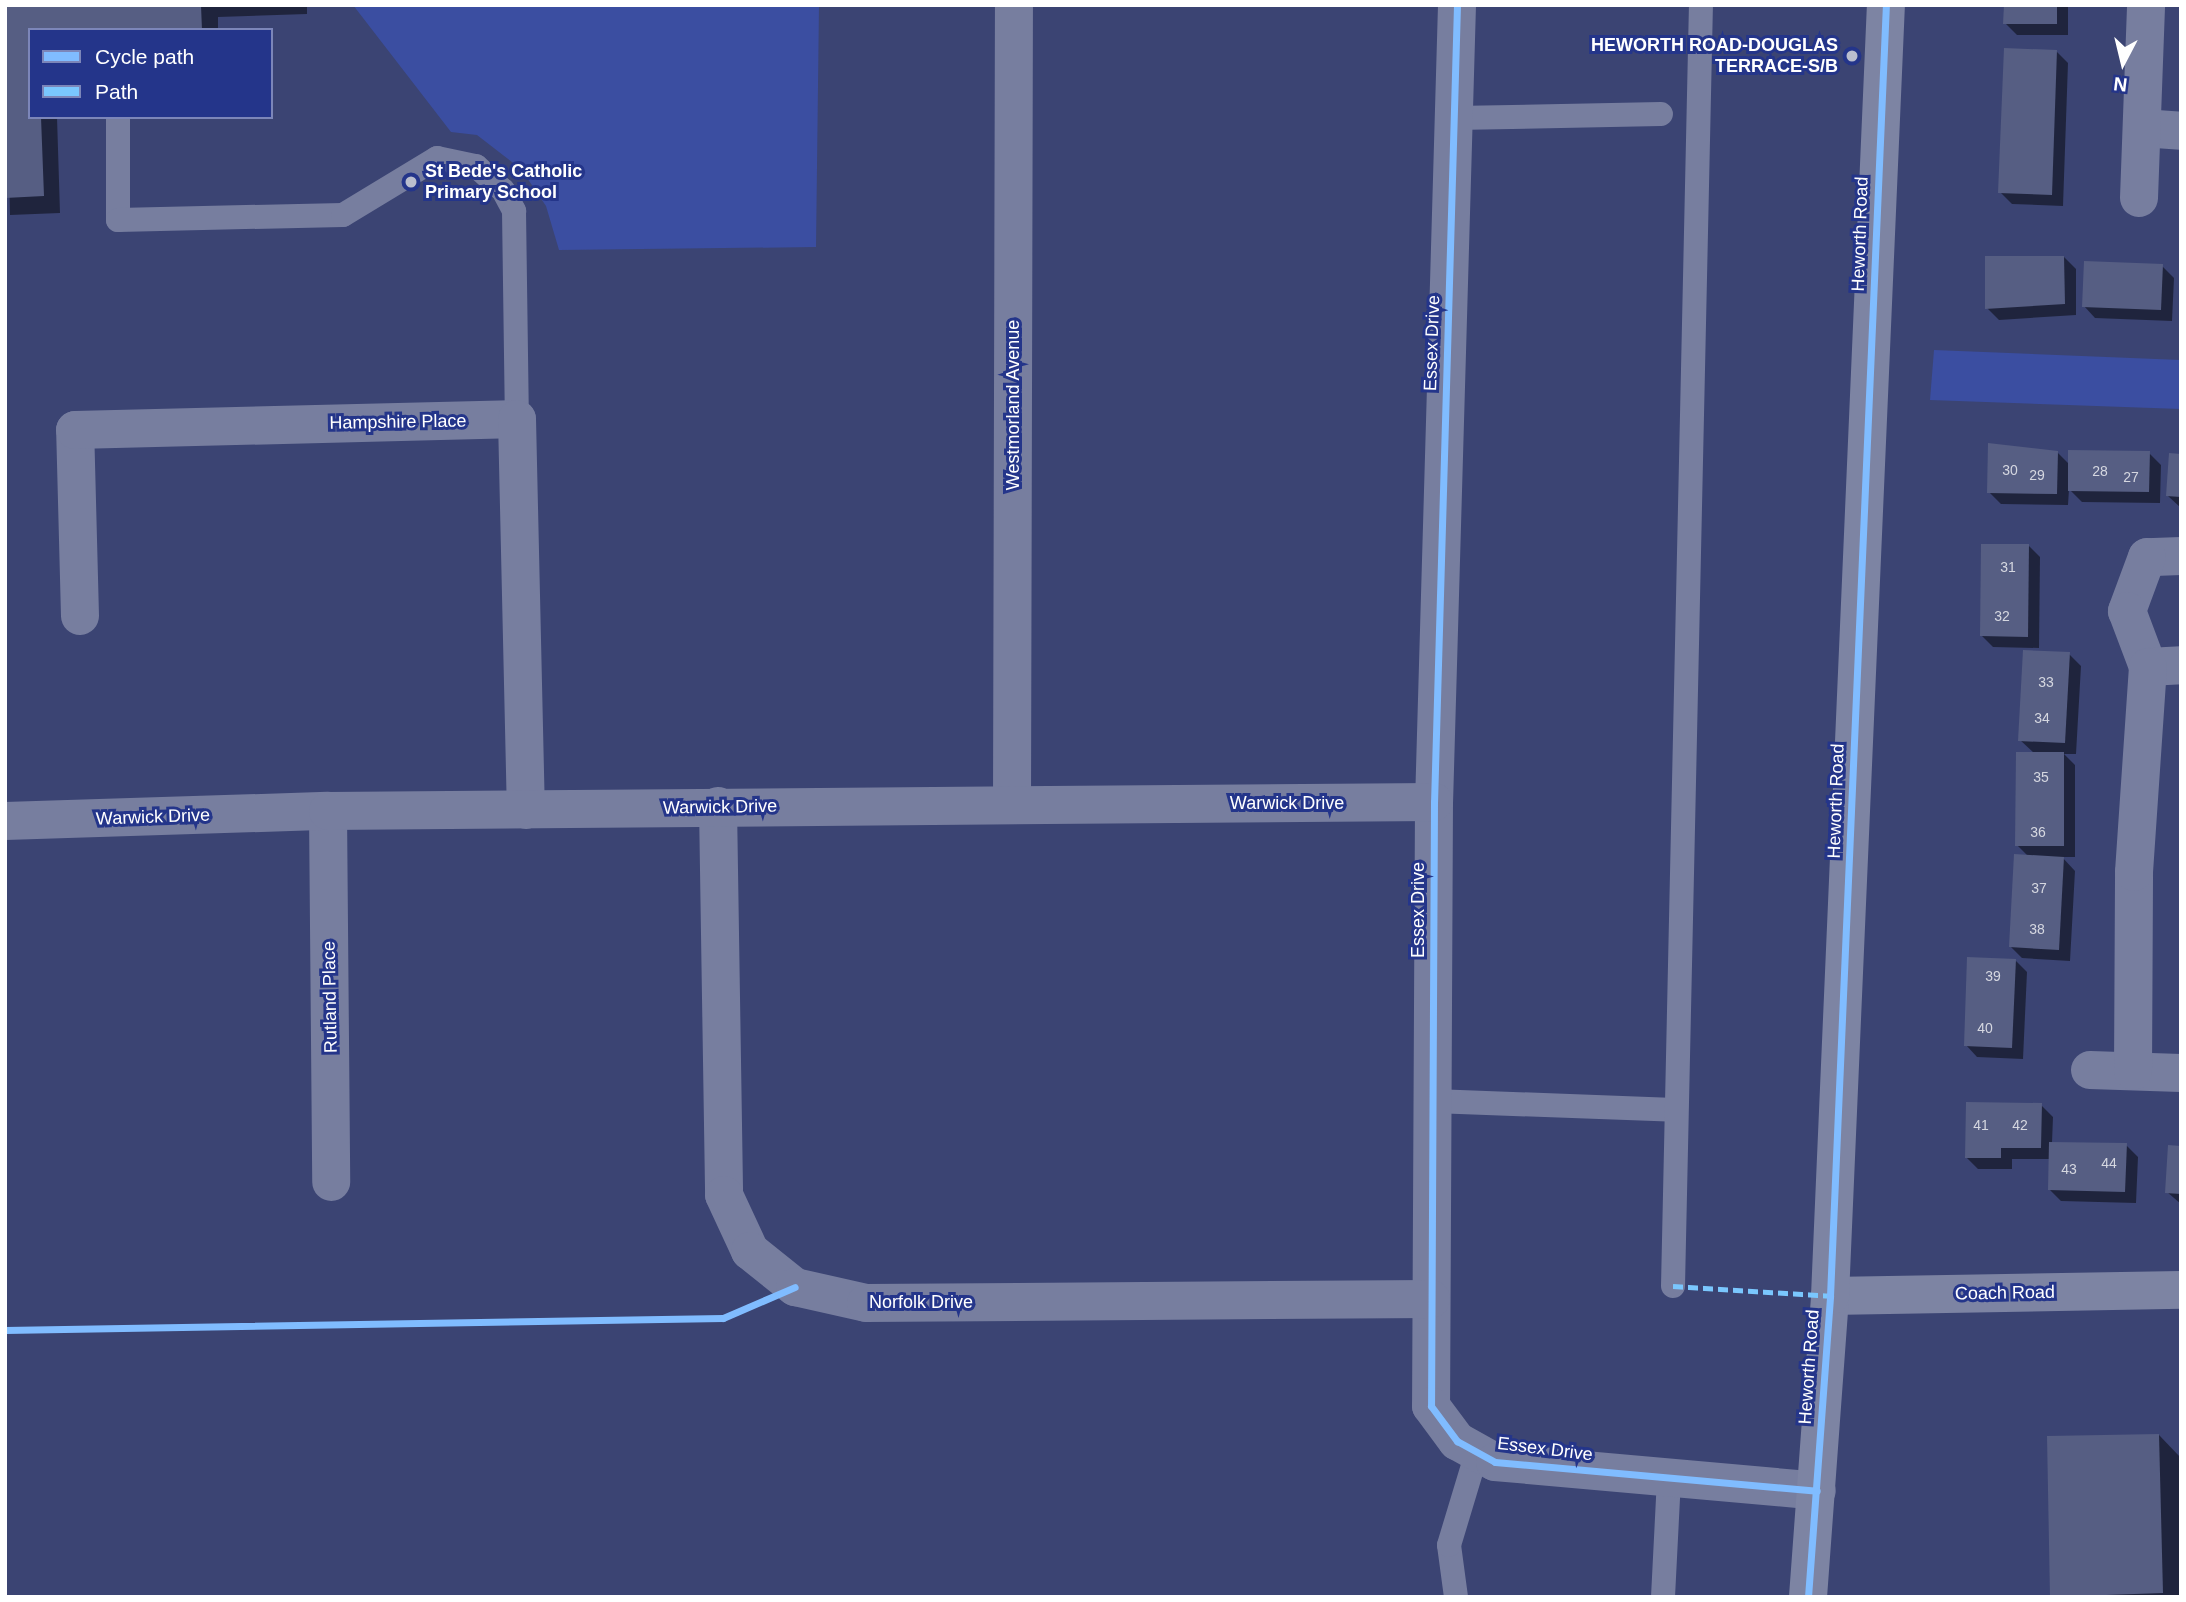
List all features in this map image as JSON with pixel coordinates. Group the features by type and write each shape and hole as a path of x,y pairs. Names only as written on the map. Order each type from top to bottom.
{"street":[{"name":"Westmorland Avenue","path":"1012,804 1014,5"},
{"name":"Essex Drive","path":"1457,5 1434,802 1431,1406 1457,1441 1495,1462 1817,1491"},
{"name":"Heworth Road","path":"1808,1597 1830,1296 1886,5"},
{"path":"2139,198 2146,5"},
{"path":"2142,128 2181,131"},
{"path":"517,419 526,810"},
{"name":"Hampshire Place","path":"80,616 75,430 517,419"},
{"path":"2133,1071 2134,872 2164,666 2127,611 2147,557 2181,556"},
{"name":"Warwick Drive","path":"5,821 328,811 1434,802"},
{"name":"Norfolk Drive","path":"718,806 724,1195 750,1251 795,1287 866,1303 1431,1299"},
{"name":"Rutland Place","path":"328,811 331,1182"},
{"path":"2090,1070 2181,1073"},
{"name":"Coach Road","path":"1830,1296 2181,1290"}],"lane":[{"path":"1673,1286 1701,5"},
{"path":"1455,118 1661,114"},
{"path":"118,119 118,220 343,215 437,158 475,166 503,190 514,211 517,419"},
{"path":"1433,1101 1675,1110"},
{"path":"1456,1597 1449,1545 1477,1452"},
{"path":"1663,1597 1669,1478"}],"shaded area":[{"path":"353,5 819,5 816,247 559,250 546,206 521,169 477,135 451,132"},
{"path":"1934,350 2181,360 2181,409 1930,400"}],"building":[{"path":"5,5 201,5 202,28 28,28 28,119 41,119 44,196 5,198"},
{"path":"2004,5 2057,5 2057,24 2003,24"},
{"path":"2004,48 2057,50 2052,195 1998,193"},
{"path":"1985,256 2064,256 2065,304 1985,309"},
{"path":"2084,261 2163,264 2161,310 2082,307"},
{"path":"1988,443 2058,451 2057,494 1987,493"},
{"path":"2068,450 2150,451 2149,492 2068,491"},
{"path":"2169,453 2181,454 2181,497 2166,496"},
{"path":"1981,544 2029,544 2028,637 1980,636"},
{"path":"2023,650 2070,652 2065,743 2018,741"},
{"path":"2016,752 2064,752 2064,846 2015,846"},
{"path":"2014,854 2064,857 2059,950 2009,947"},
{"path":"1967,957 2016,959 2012,1048 1964,1046"},
{"path":"1966,1102 2042,1103 2041,1148 2001,1148 2001,1158 1965,1158"},
{"path":"2049,1142 2127,1143 2125,1192 2048,1190"},
{"path":"2168,1145 2181,1146 2181,1194 2165,1193"},
{"path":"2159,1434 2163,1593 2050,1597 2047,1436"}],"marked path":[{"path":"1673,1286 1830,1296"}],"cycle path":[{"path":"1457,5 1434,802 1431,1406 1457,1441 1495,1462 1817,1491"},
{"path":"1808,1597 1830,1296 1886,5"},
{"path":"5,1330 723,1318 795,1287"}],"place":[{"name":"HEWORTH ROAD-DOUGLAS TERRACE-S/B","path":"1852,56"},
{"name":"St Bede's Catholic Primary School","path":"411,182"}]}
